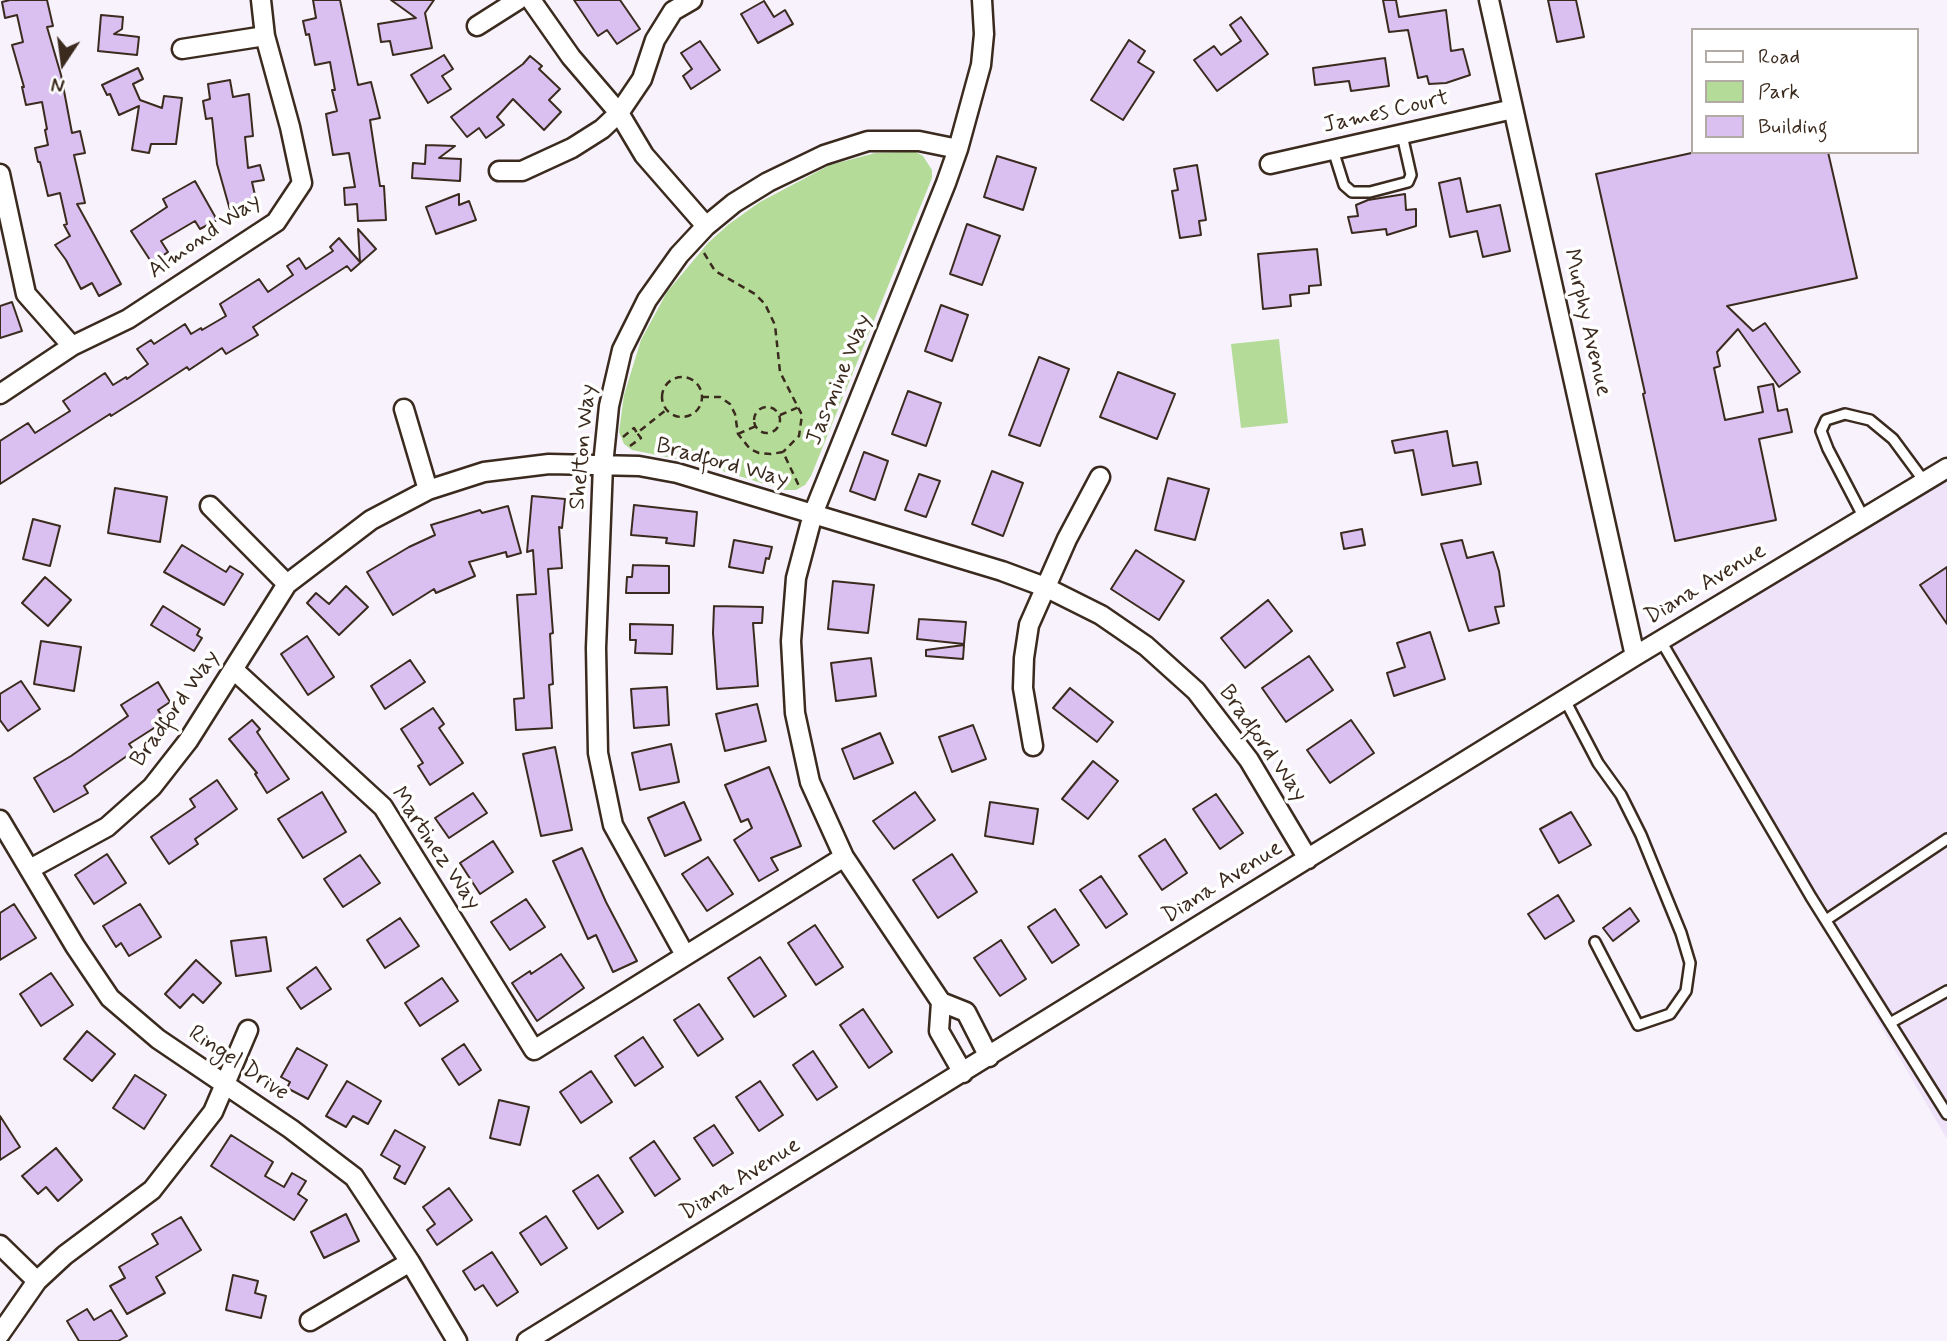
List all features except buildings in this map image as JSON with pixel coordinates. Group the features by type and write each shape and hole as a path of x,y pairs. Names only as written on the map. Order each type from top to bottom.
{"street":[{"name":"Almond Way","path":"0,394 72,346 128,319 276,222 302,183 265,36 261,0"},
{"path":"477,26 518,0"},
{"path":"531,0 571,57 620,113 644,155 706,226"},
{"path":"499,171 522,171 572,148 602,129 620,113 642,79 654,40 673,10 692,0"},
{"name":"Jasmine Way","path":"982,0 984,34 981,65 958,149 813,514 796,578 791,640 795,713 810,782 844,857 940,1002 965,1012 989,1057"},
{"name":"Murphy Avenue","path":"1489,0 1635,656"},
{"path":"182,49 265,36"},
{"name":"James Court","path":"1270,164 1513,109"},
{"name":"Shelton Way","path":"685,955 612,825 598,753 596,648 603,465 614,377 646,300 663,274 706,226 734,203 798,166 845,146 868,141 897,140 928,142 958,149"},
{"path":"0,174 26,294 72,346"},
{"path":"404,410 428,491"},
{"name":"Bradford Way","path":"30,869 107,827 152,787 188,741 287,584 371,520 428,491 484,472 549,464 639,466 677,473 990,568 1045,587 1101,615 1146,646 1196,691 1249,760 1308,859"},
{"name":"Diana Avenue","path":"527,1341 1635,656 1947,468"},
{"path":"1033,746 1023,688 1029,625 1100,477"},
{"path":"210,506 287,584"},
{"name":"Martinez Way","path":"234,670 383,807 534,1050 685,955"},
{"name":"Ringel Drive","path":"0,820 75,946 110,998 158,1039 291,1129 354,1177 410,1262 457,1341"},
{"path":"685,955 844,857"},
{"path":"940,1002 939,1031 964,1073"},
{"path":"0,1334 37,1281 65,1255 152,1190 213,1112 247,1030"},
{"path":"0,1245 37,1281"},
{"path":"310,1321 410,1262"}],"lane":[{"path":"1333,150 1344,185 1352,192 1370,192 1408,182 1411,175 1402,135"},
{"path":"1864,518 1821,431 1826,420 1845,414 1870,420 1894,439 1924,481"},
{"path":"1661,641 1826,920 1947,1114"},
{"path":"1565,700 1598,763 1626,805 1641,835 1681,933 1690,963 1686,991 1670,1014 1638,1025 1595,942"},
{"path":"1826,920 1947,838"},
{"path":"1890,1023 1947,991"}],"path":[{"path":"702,249 715,271 748,289 765,304 771,314 778,335 780,372 803,415 801,430 797,440 783,452 760,453 750,449 738,434 734,409 730,404 720,397 702,397"},
{"path":"677,377 696,382 702,397 700,407 690,416 677,417 666,410 662,403 666,384 677,377"},
{"path":"779,415 799,407"},
{"path":"764,408 771,408 779,415 780,423 773,432 762,432 756,426 756,415 764,408"},
{"path":"637,433 666,410"},
{"path":"738,434 756,426"},
{"path":"623,437 634,428 641,438 630,446"},
{"path":"783,452 799,486"}],"shaded area":[{"path":"1947,479 1947,1139 1661,651"}],"green space":[{"path":"916,152 923,156 932,170 932,178 811,476 805,485 796,490 784,490 697,463 632,450 624,444 619,432 624,395 641,340 667,292 708,243 760,202 830,165 875,153"},
{"path":"1279,339 1288,423 1241,428 1231,344"}]}
